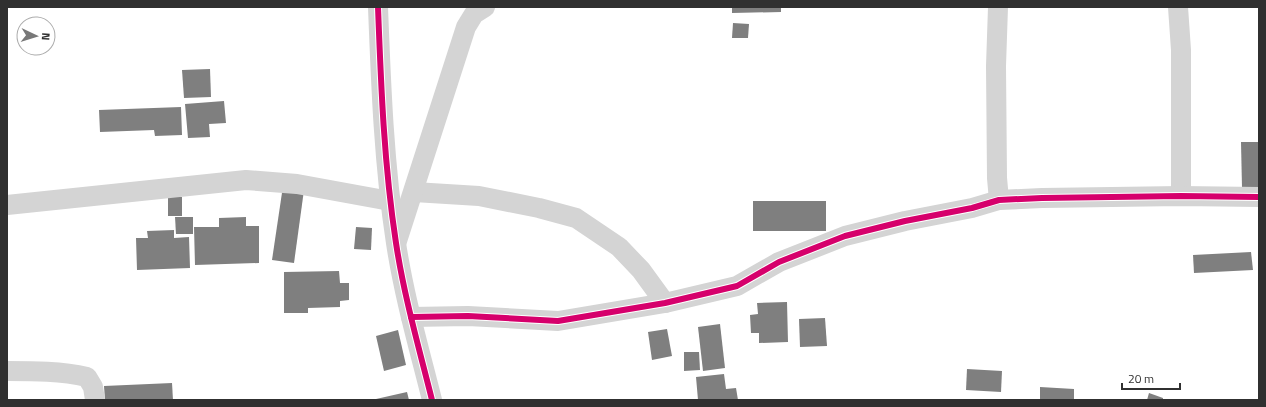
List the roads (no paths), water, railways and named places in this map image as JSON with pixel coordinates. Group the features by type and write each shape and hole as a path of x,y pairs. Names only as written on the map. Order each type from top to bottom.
{"street":[{"path":"378,7 390,201 396,244 411,317 432,400"},
{"path":"396,244 466,27 474,14 485,7"},
{"path":"998,7 996,103 997,178 999,200"},
{"path":"1178,7 1181,50 1181,196"},
{"path":"7,205 246,180 297,184 390,201"},
{"path":"414,192 479,196 539,208 576,218 619,247 641,270 665,303"},
{"path":"411,317 468,316 558,321 665,303 737,286 764,272 779,262 845,236 905,221 972,208 999,200 1181,196 1259,197"},
{"path":"7,371 38,371 75,375 87,378 93,387 95,400"}]}
